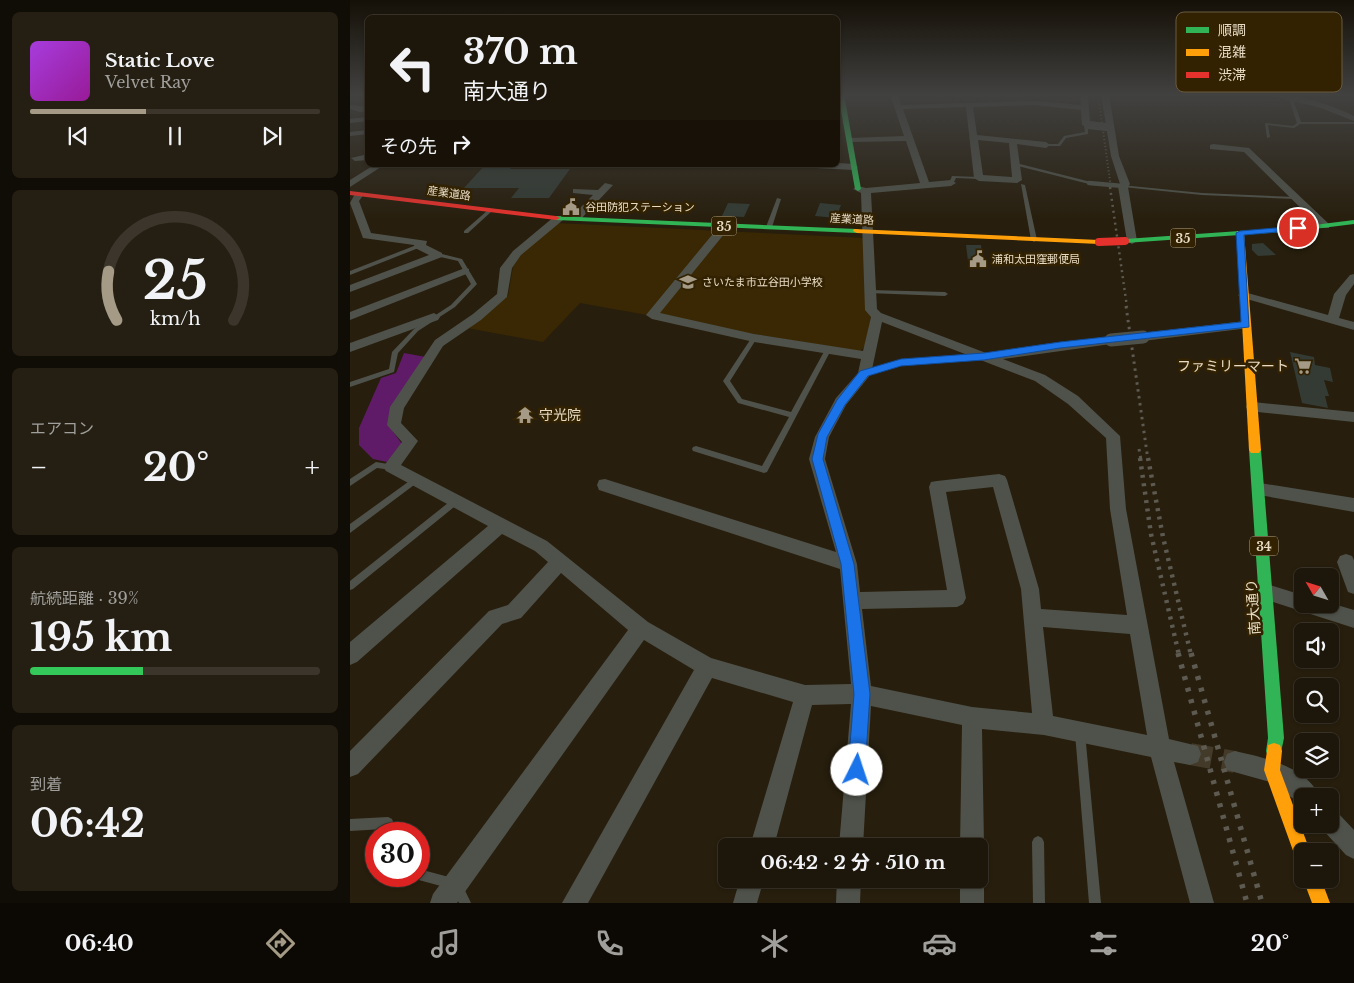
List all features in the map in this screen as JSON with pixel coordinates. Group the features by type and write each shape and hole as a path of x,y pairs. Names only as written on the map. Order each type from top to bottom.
{"main road":[{"path":"849,136 854,167 862,190"},
{"name":"産業道路","path":"355,194 490,212 559,218 1099,242 1240,233 1353,222"},
{"name":"南大通り","path":"1240,233 1245,325 1260,489 1276,738 1272,770 1298,843"},
{"path":"1315,888 1321,903"}],"street":[{"path":"1110,136 1125,184 1123,186 1129,241"},
{"path":"1013,142 1017,180 979,178 975,137 1046,145"},
{"path":"850,140 909,138 924,185"},
{"path":"1213,146 1246,150 1325,226"},
{"path":"355,158 365,157"},
{"path":"840,166 854,167"},
{"path":"350,184 377,167"},
{"path":"951,183 862,190 870,310 877,316 1040,378 1074,400 1113,436 1118,509 1160,749 1202,903"},
{"path":"576,218 608,185"},
{"path":"576,191 600,193"},
{"path":"355,194 354,200 367,236 423,243 419,246 438,255"},
{"path":"559,218 517,254 506,268 503,295 477,318 439,342 397,407 394,425 411,442 391,467 541,546 641,628 707,667 805,695 862,694 972,717 1044,725 1190,754"},
{"path":"725,226 652,315 754,338 868,356"},
{"path":"350,289 438,255"},
{"path":"350,316 465,271"},
{"path":"1332,320 1340,294 1354,277"},
{"path":"1244,295 1354,326"},
{"path":"853,838 862,694 848,564 817,459 822,436 841,402 864,374 877,316"},
{"path":"350,348 434,317"},
{"path":"984,357 1245,325"},
{"path":"1253,407 1354,417"},
{"path":"852,601 957,598 937,488 999,480 1030,589 1044,725"},
{"path":"605,485 848,564"},
{"path":"1260,489 1354,506"},
{"path":"350,655 501,525"},
{"path":"350,766 496,617 514,612 560,561"},
{"path":"1346,562 1354,586"},
{"path":"1266,592 1294,601"},
{"path":"1334,613 1354,619"},
{"path":"1033,617 1138,625"},
{"path":"442,903 461,894 641,628"},
{"path":"574,903 707,667"},
{"path":"764,838 805,695"},
{"path":"972,717 972,838"},
{"path":"1235,762 1272,770 1299,788"},
{"path":"1339,830 1354,847"},
{"path":"745,903 749,888"},
{"path":"848,903 849,888"},
{"path":"972,888 972,903"}],"lane":[{"path":"1046,145 1059,145 1065,137 1071,136"},
{"path":"1016,164 1089,183 1202,194 1296,198"},
{"path":"951,183 954,177 979,178"},
{"path":"1024,185 1034,240"},
{"path":"769,227 779,199"},
{"path":"466,232 490,212"},
{"path":"350,273 419,246"},
{"path":"350,385 392,370 395,352 416,330 453,306 474,284 460,260 438,255"},
{"path":"870,292 945,294"},
{"path":"754,338 726,381 740,401 792,415"},
{"path":"696,449 764,470 828,350"},
{"path":"864,374 901,362 984,357"},
{"path":"350,484 376,465 391,467"},
{"path":"350,529 415,480"},
{"path":"350,586 456,501"},
{"path":"1080,733 1095,903"},
{"path":"350,825 365,825"},
{"path":"1038,842 1039,903"},
{"path":"430,880 461,894"}],"shaded area":[{"name":"さいたま市立谷田小学校","path":"556,223 865,238 871,317 865,346 860,351 580,303 543,342 467,328 478,322 508,296 513,267 521,253"},
{"path":"404,353 426,357 389,426 402,444 387,462 373,459 359,445 359,428 381,378 396,373"}],"building":[{"path":"483,167 570,169 549,198 511,198 519,188 464,188"},
{"path":"728,203 750,204 744,217 722,216"},
{"path":"820,203 841,205 836,218 815,216"},
{"path":"1263,243 1276,255 1258,256 1252,250 1252,244"},
{"path":"966,245 981,245 983,262 968,261"},
{"path":"1290,352 1314,357 1315,365 1330,368 1333,382 1324,380 1329,396 1325,396 1328,408 1302,403"}],"tunnel":[{"path":"1190,754 1235,762"}],"railway":[{"path":"1104,136 1111,188"},
{"path":"1110,187 1127,307"},
{"path":"1126,306 1148,460"},
{"path":"1139,449 1141,460"},
{"path":"1140,458 1151,534 1179,655"},
{"path":"1148,458 1163,537 1191,655"},
{"path":"1178,653 1247,903"},
{"path":"1191,653 1262,903"}],"traffic: fast":[{"path":"849,136 858,189"},
{"path":"556,218 857,231"},
{"path":"1125,241 1298,229 1354,222"},
{"path":"1255,450 1276,738 1274,751"}],"traffic: slow":[{"path":"857,231 1099,242"},
{"path":"1240,233 1255,450"},
{"path":"1274,751 1272,770 1298,843"},
{"path":"1315,888 1321,903"}],"traffic: jam":[{"path":"350,193 556,218"},
{"path":"1099,242 1125,241"}],"place":[{"name":"谷田防犯ステーション","path":"571,207"},
{"name":"浦和太田窪郵便局","path":"978,259"},
{"name":"さいたま市立谷田小学校","path":"688,282"},
{"name":"ファミリーマート","path":"1303,366"},
{"name":"守光院","path":"525,415"}],"route":[{"path":"857,770 862,694 848,564 817,459 822,436 841,402 852,388 864,374 901,362 984,357 1060,345 1245,325 1240,233 1298,228"}]}
